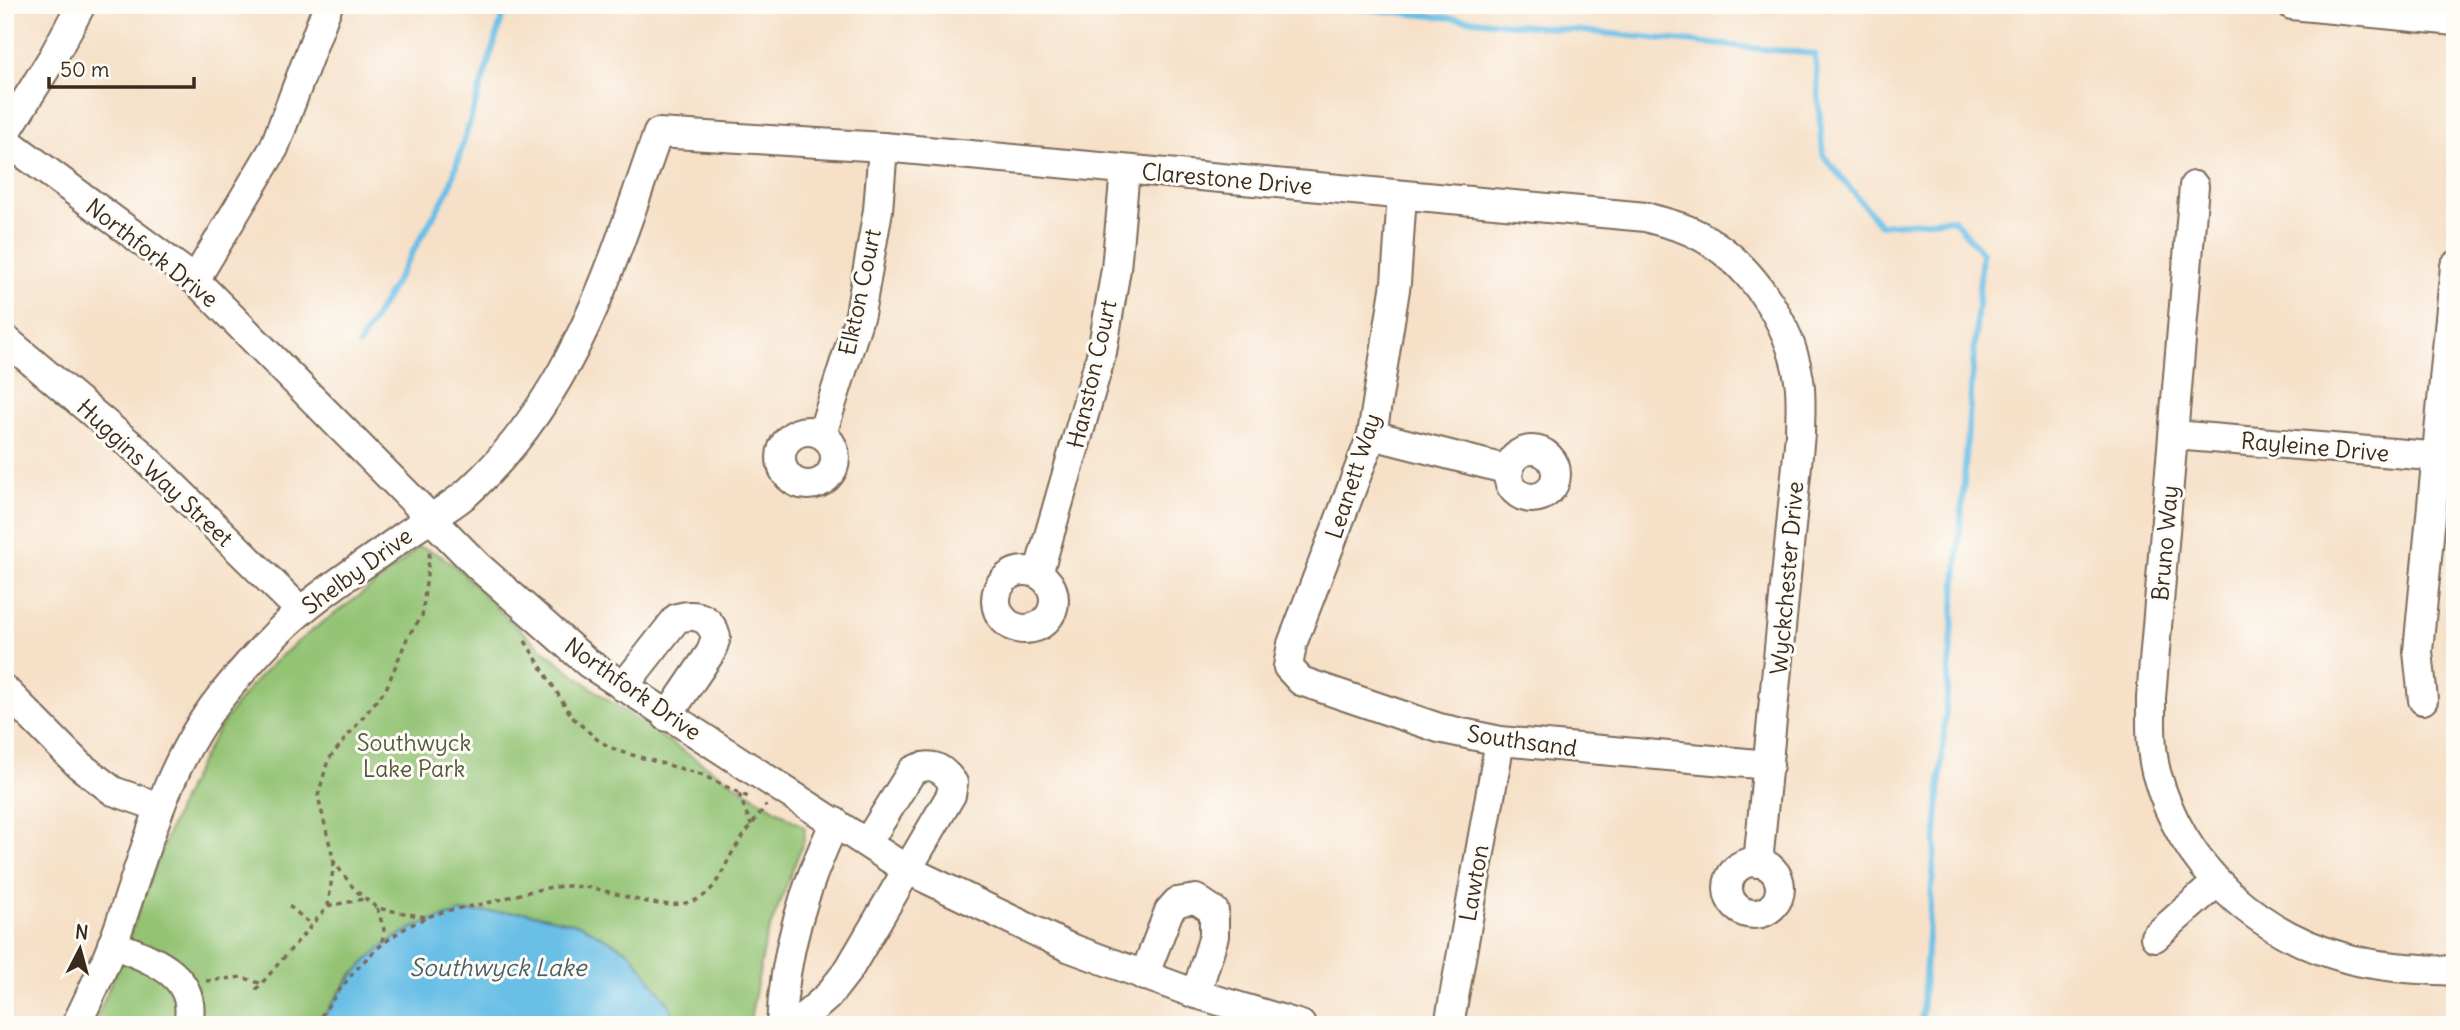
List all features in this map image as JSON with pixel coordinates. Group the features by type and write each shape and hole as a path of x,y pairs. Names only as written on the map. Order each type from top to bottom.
{"street":[{"path":"5,137 54,57 81,5"},
{"path":"195,281 274,148 328,5"},
{"path":"2292,5 2455,21"},
{"name":"Clarestone Drive","path":"658,133 883,147 1646,218 1693,232 1725,255 1768,300"},
{"name":"Shelby Drive","path":"76,1025 112,944 159,807 184,751 217,702 301,611 465,494 495,464 558,382 582,339 605,285 658,133"},
{"name":"Northfork Drive","path":"5,137 195,281 321,404 489,576 588,663 623,687 906,869 1006,919 1144,976 1301,1025"},
{"name":"Elkton Court","path":"822,434 860,314 876,221 883,147"},
{"name":"Hanston Court","path":"1038,574 1102,352 1116,269 1125,170"},
{"name":"Bruno Way","path":"2194,186 2151,698 2151,738 2156,772 2194,856 2216,883 2252,915 2295,940 2350,959 2393,967 2455,971"},
{"name":"Leanett Way","path":"1288,667 1292,644 1372,435 1396,283 1402,195"},
{"path":"2423,700 2418,651 2445,457 2455,266"},
{"name":"Wyckchester Drive","path":"1758,863 1800,434 1800,382 1790,341 1768,300"},
{"name":"Huggins Way Street","path":"5,340 138,451 301,611"},
{"path":"1372,435 1508,470"},
{"name":"Rayleine Drive","path":"2174,435 2445,457"},
{"path":"623,687 677,618 697,615 707,620 716,637 711,652 667,717"},
{"name":"Southsand","path":"1288,667 1301,681 1439,728 1500,741 1769,765"},
{"path":"5,691 79,765 113,791 159,807"},
{"name":"Lawton","path":"1449,1025 1500,741"},
{"path":"795,1025 828,996 849,969 951,794 953,783 937,766 924,765 912,771 867,843"},
{"path":"781,1025 783,986 793,929 835,822"},
{"path":"2155,937 2216,883"},
{"path":"1144,976 1169,911 1177,902 1196,899 1214,911 1214,936 1196,994"},
{"path":"112,944 170,969 185,988 190,1014 188,1025"}],"path":[{"path":"256,990 328,906 334,862 318,796 321,777 328,760 386,689 395,673 408,636 422,616 430,550 430,517"},
{"path":"430,550 437,558"},
{"path":"522,637 572,717 599,741 618,751 700,774 739,794 753,798"},
{"path":"739,794 751,826"},
{"path":"315,1025 350,973 382,942 427,918 549,887 599,888 643,902 664,905 694,901 717,884 766,805 759,802"},
{"path":"334,862 349,883 377,908 427,918"},
{"path":"328,906 365,898"},
{"path":"289,906 312,925"},
{"path":"377,908 384,929 382,942"},
{"path":"185,988 223,977 242,977 262,984"}],"green space":[{"name":"Southwyck Lake Park","path":"418,547 441,556 452,564 535,643 609,700 686,753 805,828 804,840 766,938 749,1025 677,1025 669,1004 581,925 524,912 461,912 352,974 318,1025 93,1025 186,791 209,746 235,705 284,653 382,579"}],"water":[{"name":"Southwyck Lake","path":"461,912 524,912 581,925 630,952 669,1004 677,1025 318,1025 357,971 381,948 415,927"}],"waterway":[{"path":"359,345 449,189 506,5"},
{"path":"1322,5 1815,54 1823,155 1880,225 1954,219 1982,253 1921,1025"}]}
